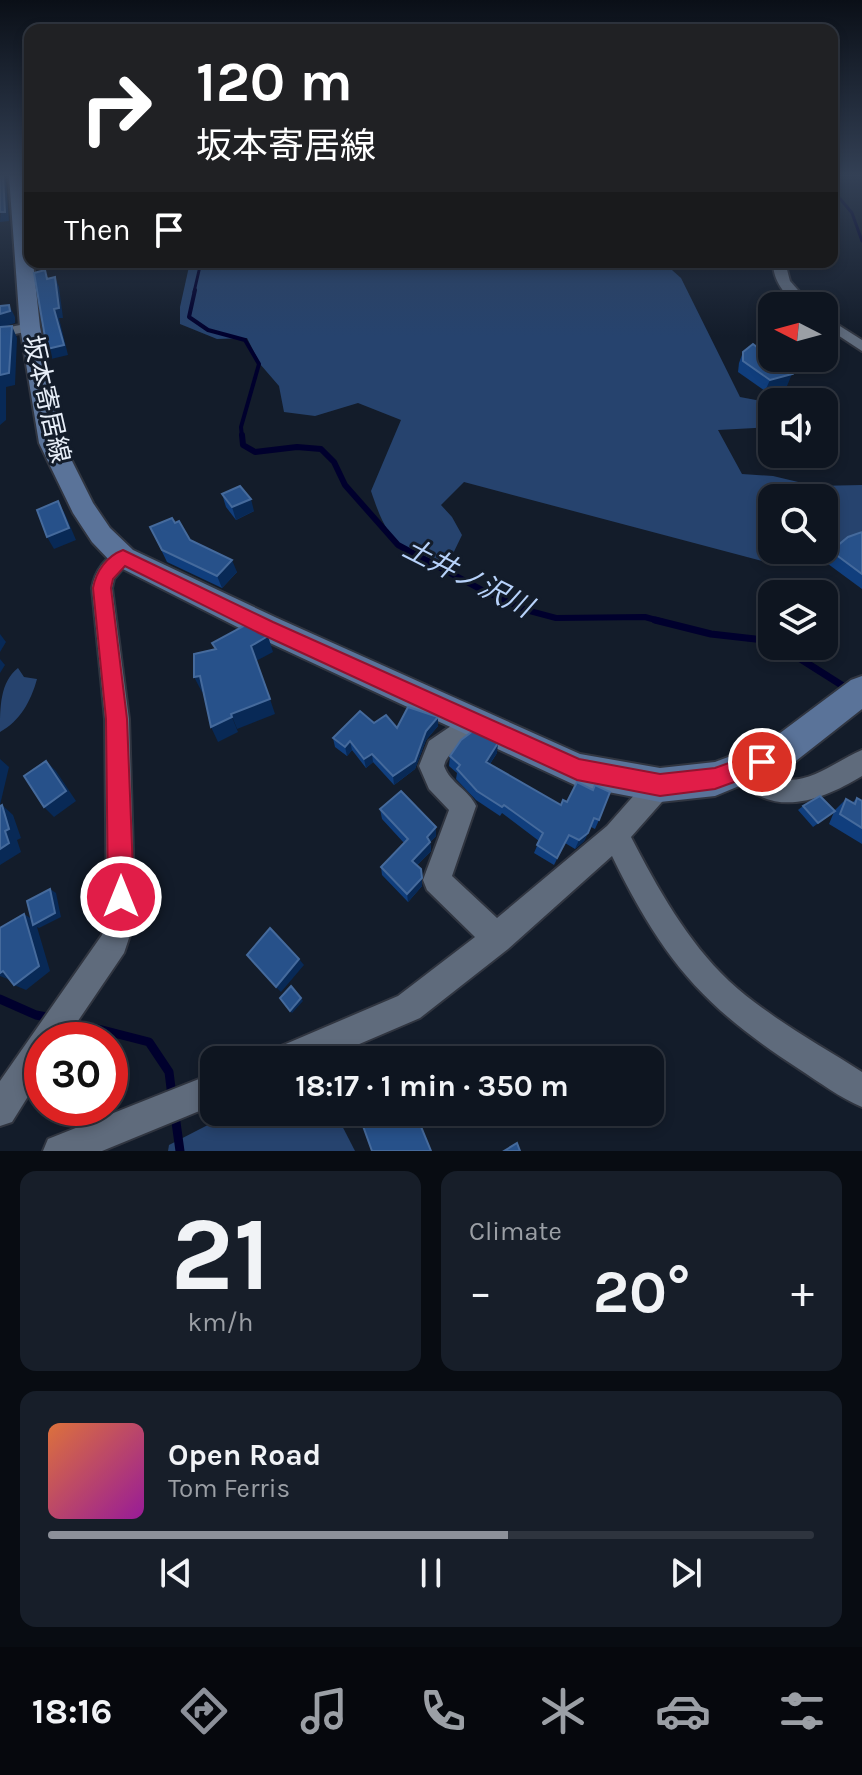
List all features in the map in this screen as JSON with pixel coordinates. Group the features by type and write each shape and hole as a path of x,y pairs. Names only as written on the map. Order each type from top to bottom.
{"main road":[{"name":"坂本寄居線","path":"21,230 24,262"},
{"name":"坂本寄居線","path":"25,268 30,327 55,455 89,518 123,557 266,627 577,770 660,785 715,779 780,753 862,690"}],"street":[{"path":"779,268 778,275 790,292"},
{"path":"0,333 30,327"},
{"path":"838,330 862,347"},
{"path":"59,1022 114,943 121,920 117,719 102,588 104,576 123,557"},
{"path":"473,722 464,734 439,748 432,764 432,774 437,781 463,806 437,880 498,939"},
{"path":"743,770 773,790 810,788 835,779 862,762"},
{"path":"318,1046 409,1007 498,939 616,835 660,785"},
{"path":"616,835 647,898 702,974 738,1009 862,1091"},
{"path":"0,1110 24,1073"},
{"path":"60,1151 200,1095"}],"shaded area":[{"path":"189,268 670,268 681,278 740,397 758,400 758,428 718,430 742,474 773,476 807,484 758,484 758,560 464,482 441,505 462,535 448,564 417,553 397,541 383,522 371,491 401,420 358,403 315,416 284,412 279,386 260,364 247,338 217,339 180,324 180,307"},
{"path":"862,485 862,531 838,546 838,486"},
{"path":"18,668 24,677 37,679 24,710 0,732 4,688"},
{"path":"206,1126 342,1126 355,1151 168,1151 169,1145"}],"building":[{"path":"45,270 47,279 55,277 59,308 54,309 64,345 47,349 34,273"},
{"path":"9,305 10,311 0,314 0,306"},
{"path":"12,326 9,373 0,375 0,327"},
{"path":"753,344 758,348 758,372 743,361 743,352"},
{"path":"759,372 792,374 770,380"},
{"path":"240,486 251,499 232,507 222,494"},
{"path":"58,501 69,528 47,537 37,510"},
{"path":"172,518 175,523 179,521 190,540 232,560 217,576 162,550 150,527"},
{"path":"862,532 862,574 838,556 838,545"},
{"path":"249,623 264,630 268,636 251,646 270,699 231,714 232,717 211,727 200,676 194,677 194,654 216,649 212,643"},
{"path":"408,707 438,717 426,731 415,761 393,776 372,754 364,759 350,741 345,747 333,738 360,711 374,723 386,715 397,728"},
{"path":"473,731 498,743 486,762 561,805 563,800 567,802 577,782 593,790 595,785 610,792 599,820 594,818 588,833 579,840 569,835 557,858 537,845 543,833 504,805 502,807 477,791 457,769 460,765 450,756 461,740"},
{"path":"46,761 66,791 44,807 24,776"},
{"path":"401,791 436,827 427,837 430,842 412,861 421,869 422,878 407,894 381,867 408,839 380,809"},
{"path":"820,796 835,811 818,823 803,806"},
{"path":"857,798 862,801 862,828 840,814 846,799 855,804"},
{"path":"0,806 9,829 5,831 9,843 0,849"},
{"path":"50,889 55,913 33,925 27,901"},
{"path":"24,914 39,966 14,985 3,971 0,973 0,928"},
{"path":"270,928 299,959 276,987 247,955"},
{"path":"291,986 301,998 290,1011 280,998"},
{"path":"363,1126 421,1126 431,1151 372,1151"},
{"path":"517,1143 520,1151 504,1151"}],"waterway":[{"path":"858,230 862,241"},
{"name":"土井ノ沢川","path":"194,292 200,268"},
{"name":"土井ノ沢川","path":"195,290 189,317 208,330 245,340 259,364 241,427 242,437"},
{"name":"土井ノ沢川","path":"242,435 243,445 255,452 297,447 321,449 334,462 345,485 398,545 526,610 556,618 645,617 663,622"},
{"name":"土井ノ沢川","path":"655,620 663,622"},
{"name":"土井ノ沢川","path":"663,622 711,634 758,639"},
{"name":"土井ノ沢川","path":"802,660 862,698"},
{"path":"0,999 36,1015 52,1018"},
{"path":"128,1037 149,1042 169,1072 172,1096"},
{"path":"175,1115 180,1151"}],"route":[{"path":"121,897 117,719 102,588 104,576 123,557 266,627 577,770 660,785 715,779 762,762"}]}
